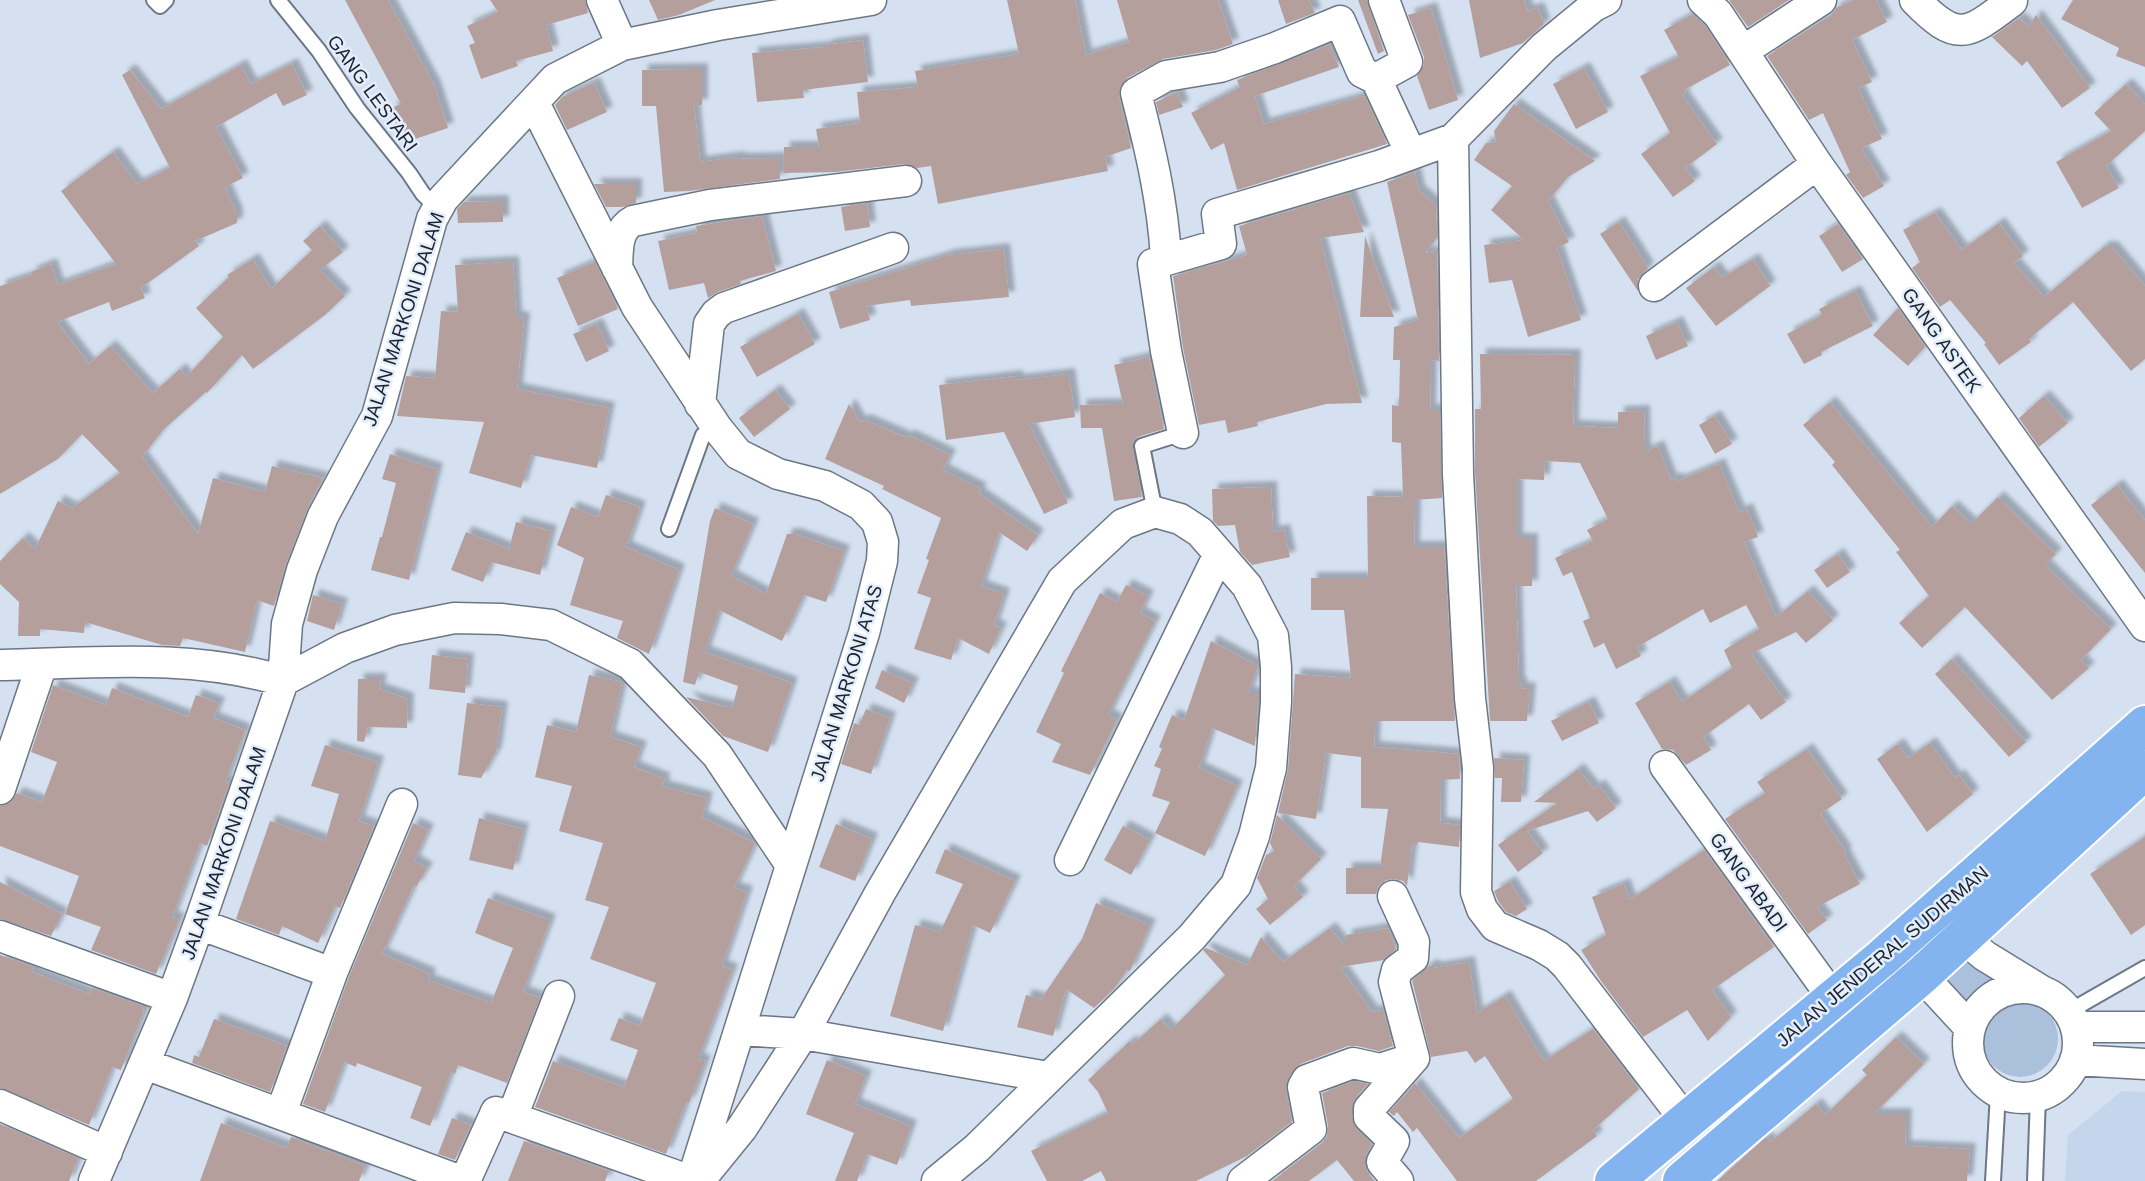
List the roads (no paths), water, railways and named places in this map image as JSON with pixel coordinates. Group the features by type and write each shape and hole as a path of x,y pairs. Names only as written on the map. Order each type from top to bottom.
{"highway":[{"name":"JALAN JENDERAL SUDIRMAN","path":"1614,1181 1934,914 2145,725"},
{"name":"JALAN JENDERAL SUDIRMAN","path":"1682,1181 1922,975 2145,769"}],"street":[{"path":"602,0 622,45 718,25 871,0"},
{"path":"1376,79 1407,62 1384,0"},
{"path":"1183,433 1153,267 1157,262 1221,244 1216,214 1379,166 1453,139 1544,47 1578,18 1606,0"},
{"name":"GANG ASTEK","path":"1703,0 1718,14 1817,164 2145,626"},
{"path":"1744,51 1821,0"},
{"path":"1915,0 1934,19 1953,30 1961,31 1978,27 2011,1"},
{"path":"1166,259 1164,223 1153,160 1136,93 1166,76 1220,67 1275,48 1339,21 1362,72 1376,79 1411,154"},
{"name":"JALAN MARKONI DALAM","path":"94,1181 172,998 199,924 284,681 287,624 302,570 323,516 377,416 432,219 443,198 555,79 622,45"},
{"name":"JALAN MARKONI ATAS","path":"534,103 637,307 716,428 738,454 757,465 778,474 825,486 861,505 877,522 883,542 864,633 691,1181"},
{"path":"1453,139 1458,474 1470,698 1478,768 1476,892 1482,909 1495,926 1539,945 1567,966 1686,1121"},
{"path":"1654,286 1817,164"},
{"path":"617,268 621,233 626,225 633,221 710,205 906,180"},
{"path":"700,404 709,324 716,314 724,308 893,248"},
{"path":"699,1181 742,1128 803,1034 880,893 1062,581 1123,524 1155,512 1180,519 1200,532 1247,586 1273,636 1276,702 1271,768 1254,836 1236,885 1192,937 976,1148 937,1181"},
{"path":"1070,860 1219,554"},
{"path":"0,665 160,662 249,670 284,681 345,648 395,631 454,618 501,619 551,625 630,664 717,755 790,864"},
{"path":"0,789 42,664"},
{"name":"GANG ABADI","path":"1665,766 1833,998"},
{"path":"281,1113 332,973 402,804"},
{"path":"1393,896 1414,942 1413,958 1397,970 1394,982 1414,1058"},
{"path":"1934,914 1985,956 2052,997 2072,1020 2078,1044 2075,1060 2061,1083 2038,1096 2018,1098 1998,1093 1983,1081 1972,1066 1968,1047 1970,1028 1977,1012 1990,999 2006,991 2024,988 2042,992"},
{"path":"199,924 332,973"},
{"path":"0,936 172,998"},
{"path":"1894,948 1970,1028"},
{"path":"512,1116 559,996"},
{"path":"2072,1020 2145,1027"},
{"path":"740,1030 803,1034 1048,1077"},
{"path":"1243,1181 1311,1129 1303,1087 1307,1080 1353,1063 1380,1069 1414,1058"},
{"path":"1398,1181 1382,1162 1394,1141 1370,1116 1369,1109 1414,1058"},
{"path":"2075,1060 2145,1064"},
{"path":"145,1064 463,1181 494,1112 512,1116 691,1181"},
{"path":"0,1105 107,1152"}],"lane":[{"path":"154,0 160,6 166,0"},
{"name":"GANG LESTARI","path":"278,0 319,51 357,108 423,194 438,209"},
{"path":"669,528 704,435 716,428"},
{"path":"1155,512 1142,446 1183,433"},
{"path":"2072,1020 2145,968"},
{"path":"1993,1181 1998,1093"},
{"path":"2035,1181 2038,1096"}]}
